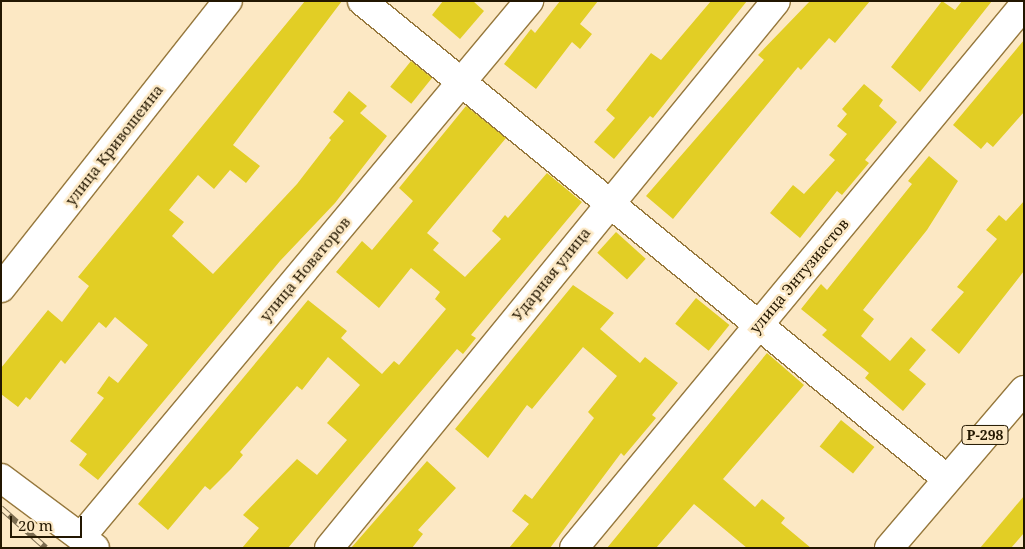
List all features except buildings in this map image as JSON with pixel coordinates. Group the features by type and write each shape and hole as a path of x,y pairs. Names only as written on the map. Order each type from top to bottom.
{"main road":[{"name":"улица Кривошеина","path":"1,288 228,1"},
{"path":"362,1 947,479"},
{"name":"улица Новаторов","path":"88,542 529,1"},
{"name":"Ударная улица","path":"329,548 609,202 776,1"},
{"name":"улица Энтузиастов","path":"574,548 1024,5"},
{"name":"Р-298","path":"889,548 1024,390"},
{"path":"1,478 88,542"}],"railway":[{"path":"1,508 46,548"}]}
